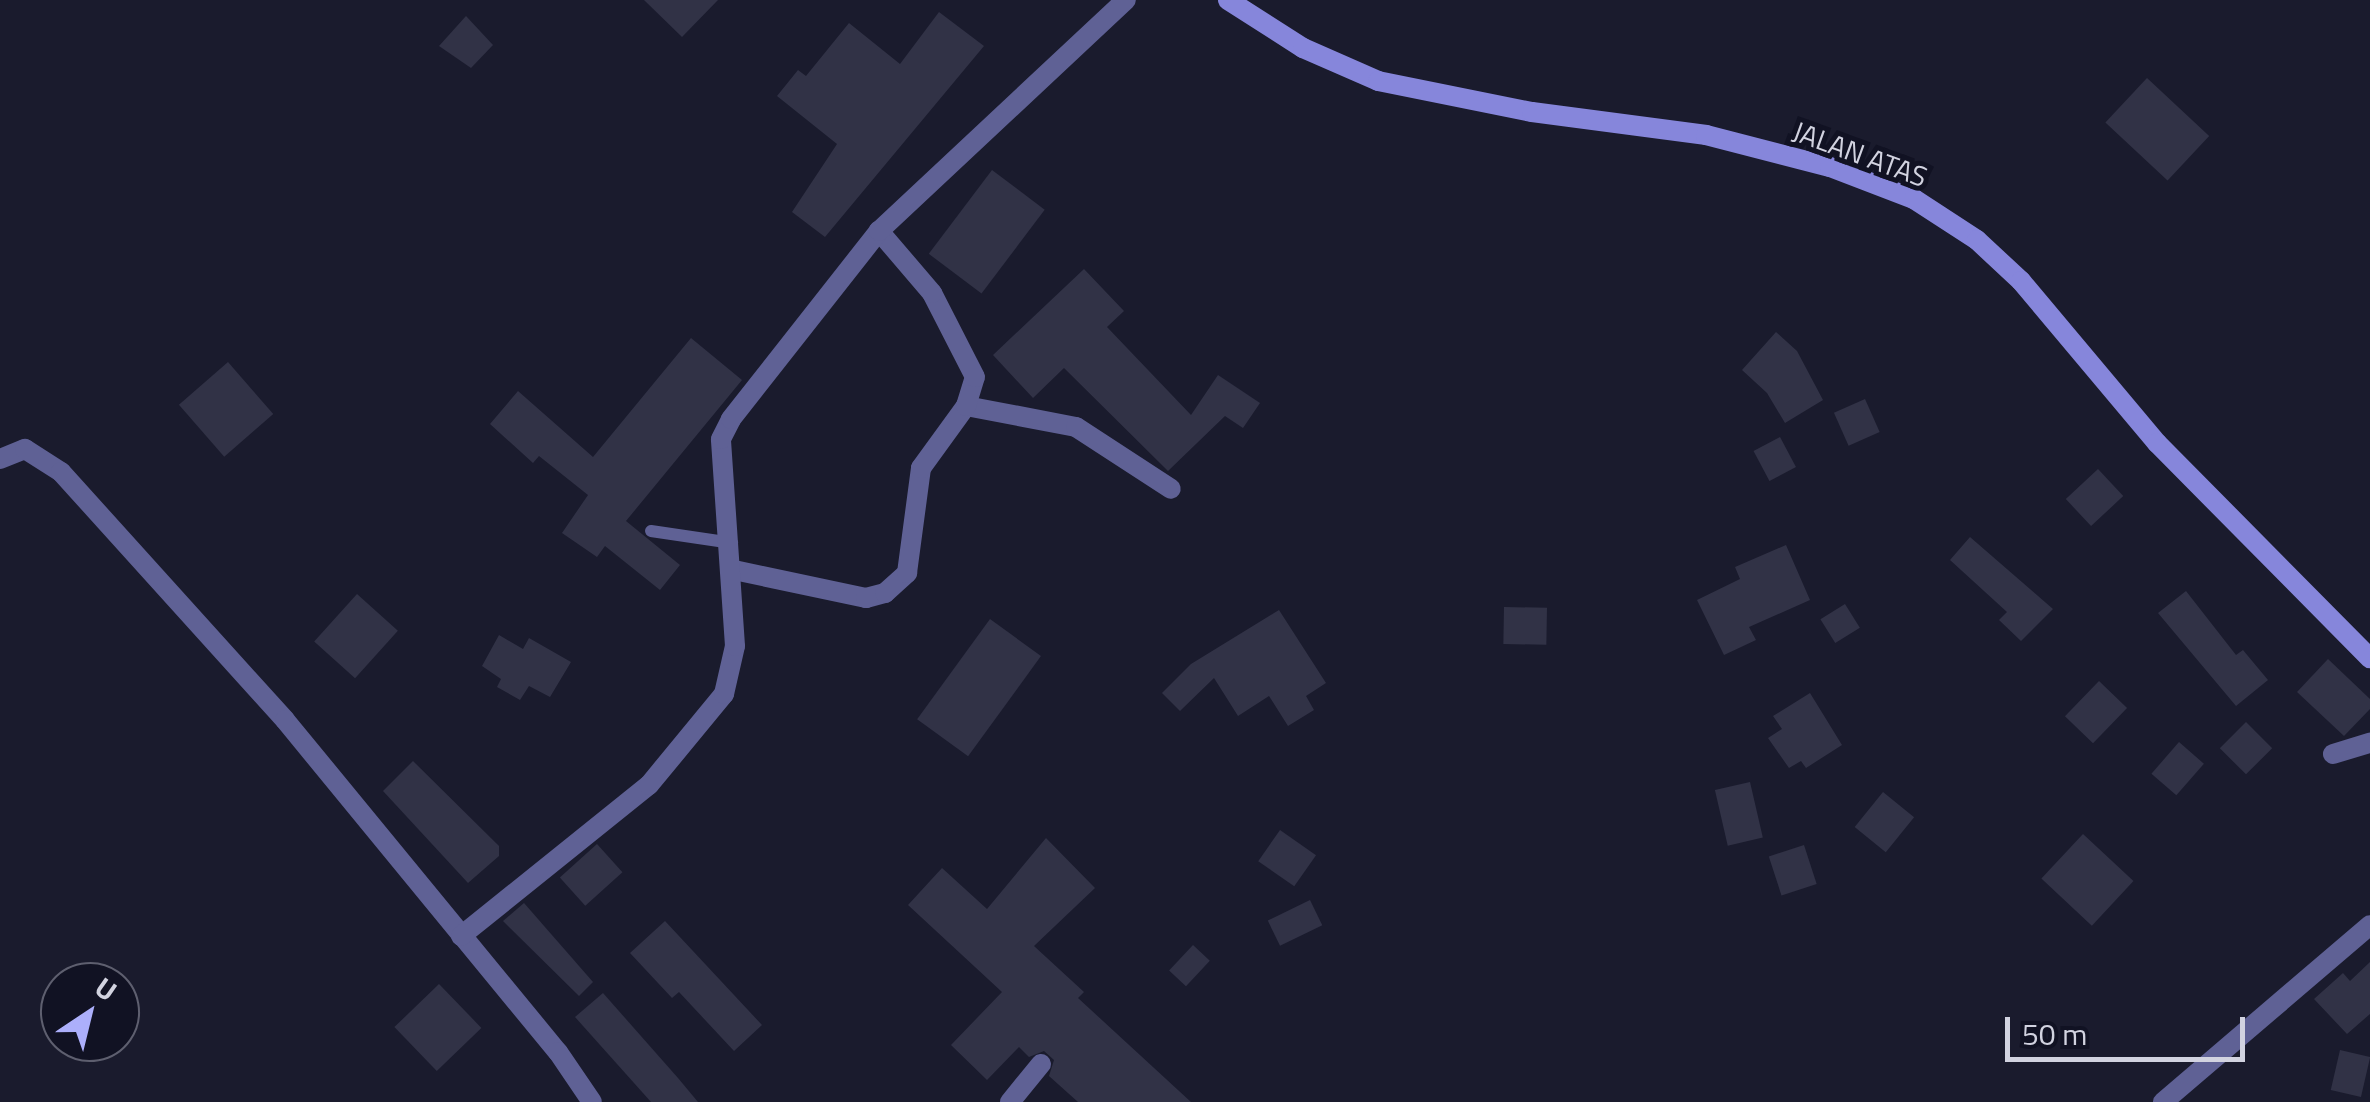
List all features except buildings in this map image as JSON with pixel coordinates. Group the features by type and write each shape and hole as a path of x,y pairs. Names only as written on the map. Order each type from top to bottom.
{"street":[{"path":"461,936 610,820 713,711 724,694 735,646 734,570 720,440 805,318 879,230 1126,0"},
{"name":"JALAN ATAS","path":"1228,0 1303,48 1378,81 1532,112 1706,135 1830,167 1914,199 1977,240 2021,281 2157,443 2370,658"},
{"path":"734,570 866,598 897,585 913,555 921,468 966,406 975,378 962,344 912,264 879,230"},
{"path":"966,406 1076,427 1171,489"},
{"path":"0,459 25,449 61,472 284,720 592,1102"},
{"path":"2333,754 2370,743"},
{"path":"2163,1102 2370,924"},
{"path":"1010,1102 1041,1064"}],"lane":[{"path":"651,531 732,543"}]}
